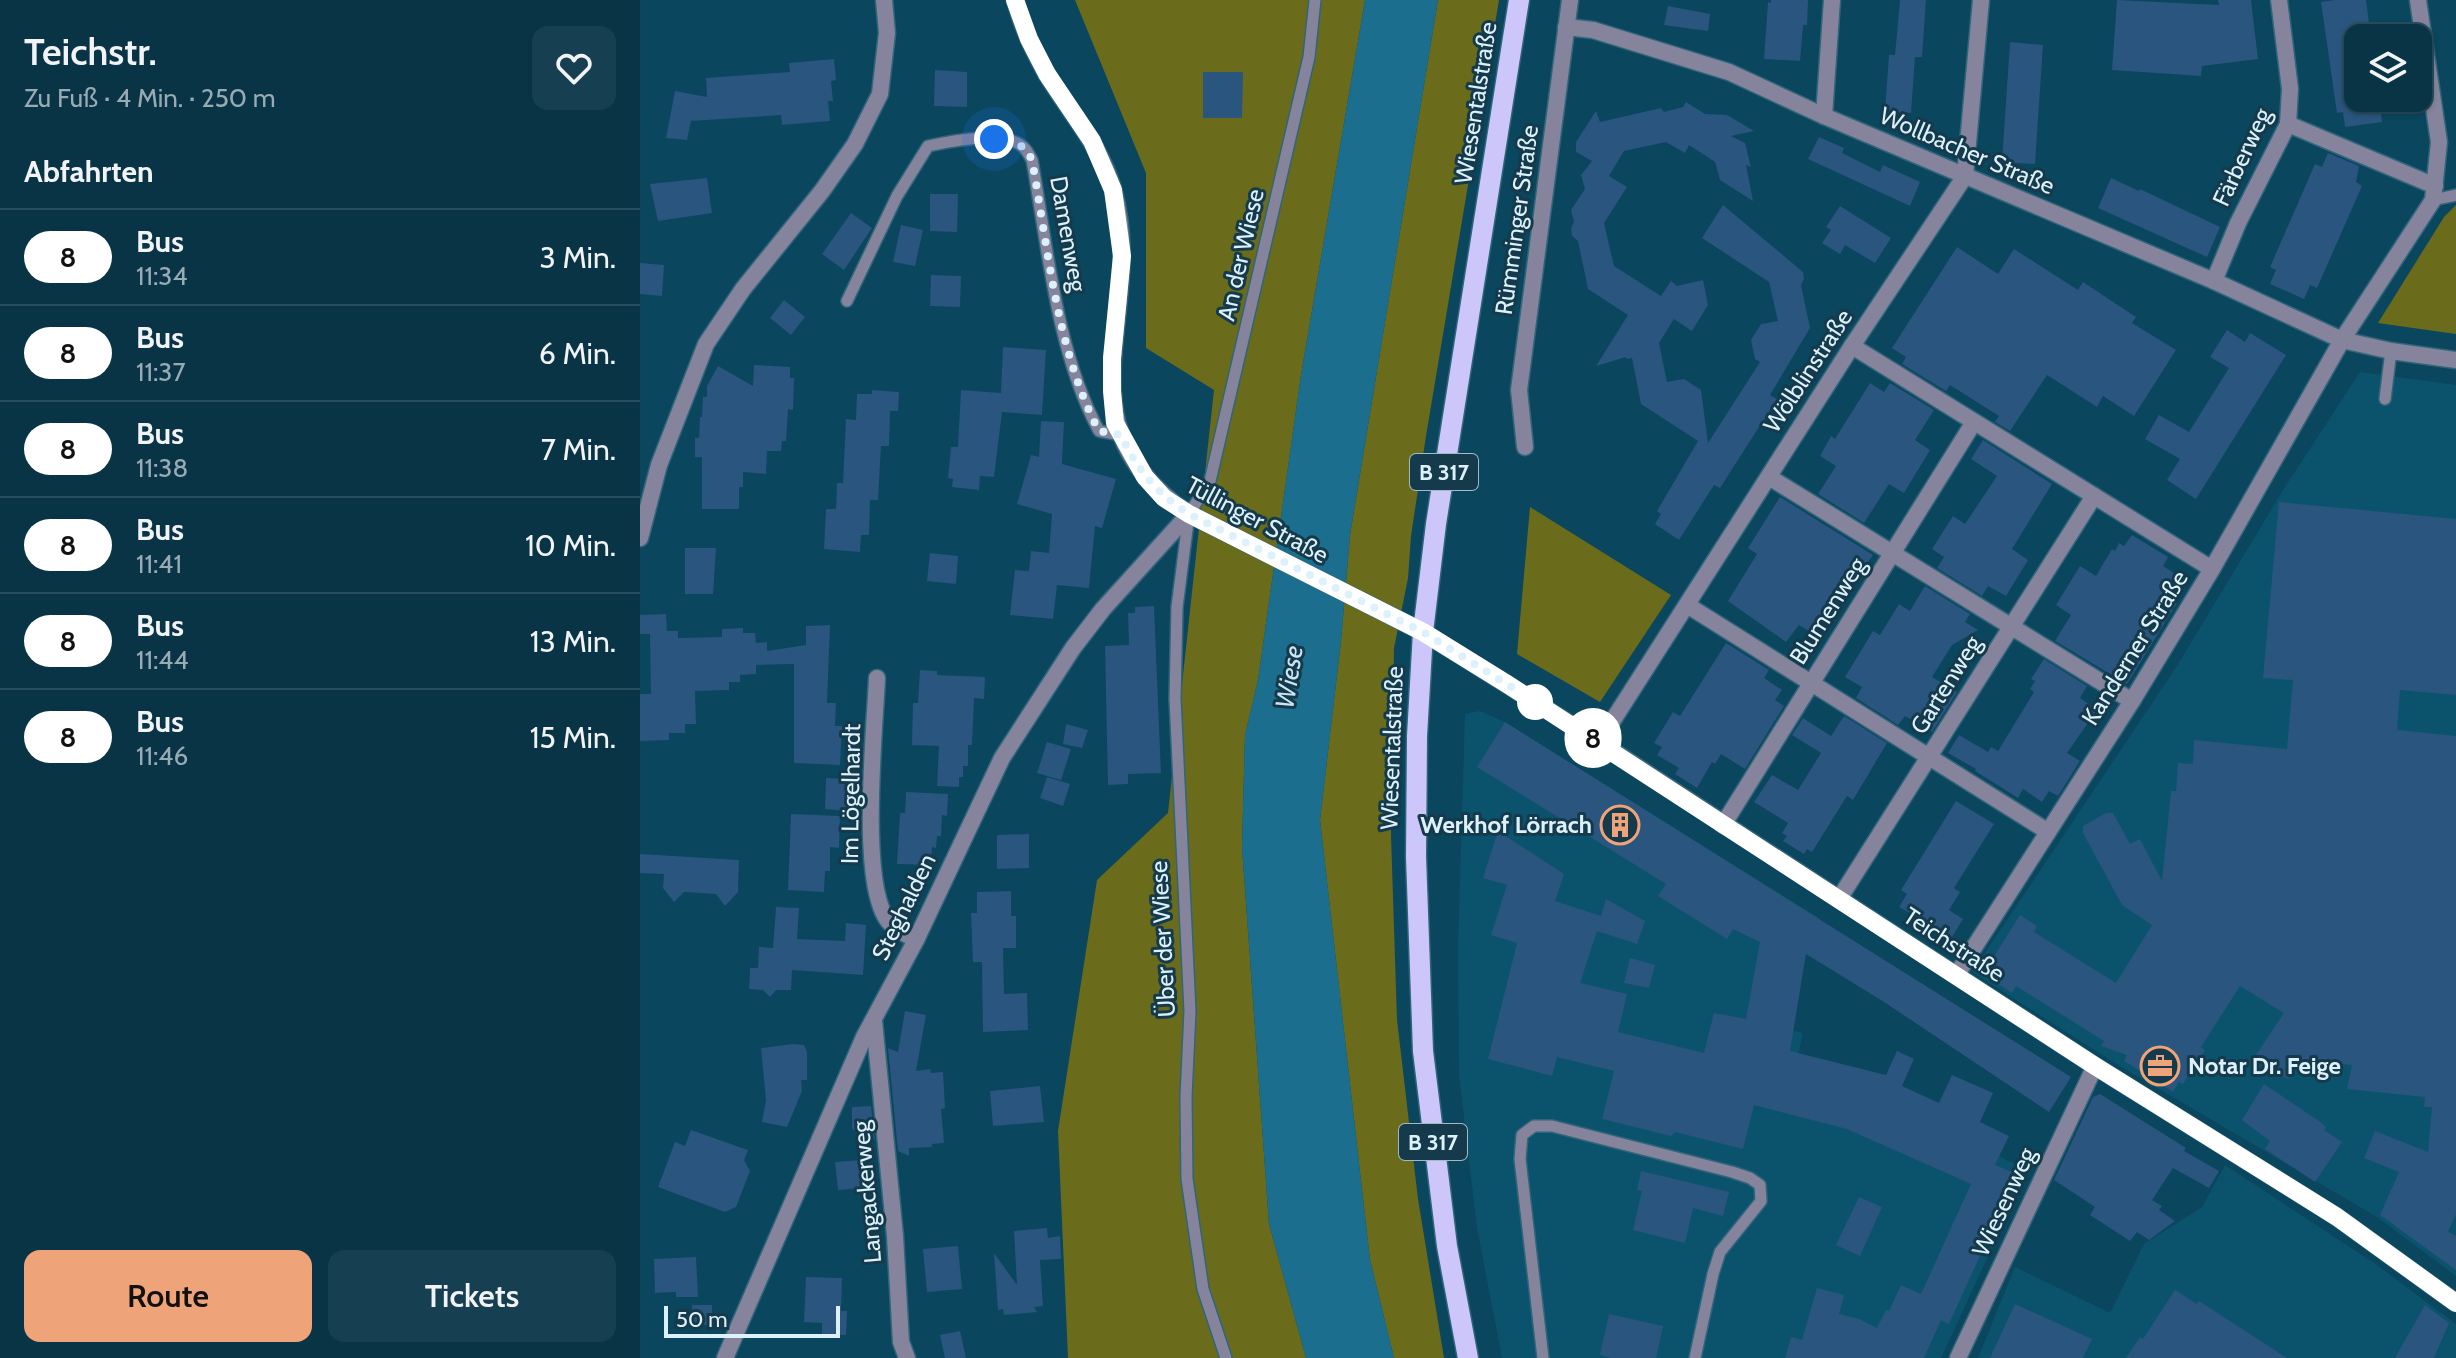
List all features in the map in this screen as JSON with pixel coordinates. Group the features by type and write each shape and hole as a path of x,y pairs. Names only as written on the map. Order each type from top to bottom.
{"main road":[{"name":"Wiesentalstraße","path":"1468,1358 1447,1246 1423,1051 1416,857 1417,736 1423,632 1440,494 1519,0"}],"street":[{"path":"640,538 659,465 706,344 743,289 822,191 869,119 880,94 885,63 887,33 884,0"},
{"name":"Tüllinger Straße","path":"1015,0 1029,39 1047,74 1092,141 1113,190 1122,256 1112,358 1115,423 1145,477 1164,498 1189,514 1423,632"},
{"name":"Rümminger Straße","path":"1525,447 1519,390 1570,0"},
{"path":"1824,116 1832,0"},
{"name":"Wölblinstraße","path":"1599,742 1852,346 1965,176 1981,0"},
{"name":"Färberweg","path":"2214,281 2238,223 2288,124 2290,89 2279,0"},
{"name":"Kanderner Straße","path":"1957,974 2132,701 2212,569 2342,340 2434,193 2439,142 2418,0"},
{"name":"Wollbacher Straße","path":"1566,27 1593,30 1729,72 1824,116 2214,281 2342,340"},
{"path":"2288,124 2434,193"},
{"path":"2342,340 2456,360"},
{"path":"1852,346 2212,569"},
{"name":"Blumenweg","path":"1723,825 1974,422"},
{"path":"1769,477 2132,701"},
{"name":"Gartenweg","path":"1839,899 2094,496"},
{"name":"Steghalden","path":"725,1358 864,1037 916,940 1002,758 1073,648 1103,609 1189,514"},
{"path":"1687,605 2047,831"},
{"name":"Teichstraße","path":"1423,632 1599,742 2095,1066 2337,1217 2456,1303"},
{"name":"Im Lögelhardt","path":"877,678 870,847 875,889 889,923 916,940"},
{"name":"Langackerweg","path":"874,1021 895,1236 901,1342 907,1358"},
{"name":"Wiesenweg","path":"1958,1358 2095,1066"}],"lane":[{"name":"An der Wiese","path":"1189,514 1210,481 1309,57 1315,0"},
{"name":"Damenweg","path":"847,301 897,196 928,146 963,140 1010,139 1025,148 1032,160 1068,359 1084,404 1099,431 1121,435"},
{"path":"2434,193 2456,195"},
{"path":"2385,399 2391,351"},
{"name":"Über der Wiese","path":"1189,514 1177,607 1175,699 1190,1011 1186,1097 1187,1179 1203,1289 1226,1358"},
{"path":"1543,1358 1520,1159 1522,1135 1534,1126 1552,1126 1717,1168 1750,1178 1760,1185 1761,1201 1720,1252 1695,1358"}],"shaded area":[{"path":"1075,0 1365,0 1301,375 1258,680 1245,735 1242,847 1269,1224 1306,1358 1068,1358 1058,1131 1097,880 1168,813 1214,390 1146,348 1146,173"},
{"path":"1438,0 1499,0 1426,436 1408,578 1394,648 1391,835 1397,1020 1418,1199 1444,1358 1394,1358 1370,1260 1320,820 1350,535"},
{"path":"2456,205 2456,334 2378,323 2444,217"},
{"path":"2360,372 2456,385 2456,1276 2377,1217 2110,1060 1972,972 2177,666 2283,490"},
{"path":"1530,507 1671,595 1600,702 1517,654"},
{"path":"1480,711 1505,722 1819,918 1793,959 1782,1028 1803,1033 1794,1076 1860,1091 2028,1170 1941,1358 1502,1358 1477,1228 1459,1075 1458,948 1465,714"},
{"path":"2225,1165 2377,1265 2456,1324 2456,1358 1978,1358 2015,1267 2110,1313 2144,1244 2202,1207"}],"water":[{"name":"Wiese","path":"1365,0 1438,0 1350,535 1320,820 1370,1260 1394,1358 1306,1358 1269,1224 1242,847 1245,735 1258,680 1301,375"}],"building":[{"path":"1771,0 1808,0 1800,61 1764,59 1768,2 1771,3"},
{"path":"1900,0 1926,0 1922,57 1915,57 1911,113 1885,111 1889,55 1895,55"},
{"path":"2117,0 2219,5 2218,0 2251,0 2258,59 2202,66 2201,76 2112,70"},
{"path":"2366,0 2369,24 2344,24 2344,112 2381,112 2382,122 2345,127 2343,112 2337,113 2321,2"},
{"path":"1668,6 1710,14 1708,31 1664,25"},
{"path":"2010,42 2043,45 2035,164 2002,162"},
{"path":"834,59 836,80 831,81 833,101 828,101 830,121 782,125 781,115 691,121 687,140 666,138 675,91 707,97 706,78 790,72 789,63"},
{"path":"935,70 967,72 967,107 934,106"},
{"path":"1203,72 1243,72 1242,118 1203,118"},
{"path":"1686,102 1705,114 1727,115 1754,131 1731,136 1745,143 1751,167 1746,165 1753,201 1720,180 1715,162 1689,145 1685,153 1666,142 1624,151 1609,176 1627,187 1604,223 1614,266 1661,296 1671,281 1677,286 1703,280 1708,305 1692,331 1674,319 1659,343 1667,382 1684,379 1701,390 1708,443 1760,362 1755,359 1751,340 1761,324 1778,321 1769,282 1702,238 1723,205 1803,272 1801,285 1810,328 1770,395 1777,399 1720,488 1714,485 1679,540 1655,524 1661,514 1657,511 1698,441 1641,404 1632,358 1596,366 1628,315 1588,289 1578,241 1572,236 1574,222 1571,210 1585,189 1581,175 1592,161 1576,152 1576,142 1596,111 1600,122 1661,108 1664,112 1683,107"},
{"path":"1819,137 1844,148 1842,153 1880,172 1883,165 1920,182 1910,206 1808,159"},
{"path":"2328,153 2359,166 2356,182 2362,186 2317,288 2310,285 2304,299 2270,284 2276,270 2270,267 2315,164 2322,167"},
{"path":"707,178 712,213 658,221 650,184"},
{"path":"2111,178 2220,227 2207,257 2098,208"},
{"path":"930,194 958,194 957,232 930,231"},
{"path":"1840,206 1891,238 1875,263 1845,245 1840,254 1822,243 1831,230 1826,227"},
{"path":"851,213 872,228 844,270 822,254"},
{"path":"901,225 923,230 915,266 893,262"},
{"path":"1957,247 1998,274 2014,249 2078,290 2083,282 2136,317 2132,323 2176,350 2134,416 2103,396 2097,407 2047,375 2010,431 1995,422 1999,416 1950,385 1946,391 1902,364 1906,357 1892,348"},
{"path":"640,263 664,265 662,296 640,294"},
{"path":"931,275 961,276 960,307 930,306"},
{"path":"784,300 805,317 791,335 770,318"},
{"path":"2227,330 2245,342 2250,333 2286,355 2196,499 2167,480 2180,459 2145,439 2159,415 2189,432 2229,368 2210,357"},
{"path":"1003,347 1046,350 1042,415 1002,412 994,477 980,476 979,490 952,487 953,479 948,478 951,447 958,447 961,390 1001,393"},
{"path":"754,365 790,367 790,378 794,378 793,410 788,409 786,441 782,441 781,451 767,451 766,474 743,472 739,509 702,509 702,457 695,457 695,438 699,438 703,397 707,397 707,386 718,366 753,386"},
{"path":"1870,383 1884,392 1890,383 1934,410 1915,440 1930,450 1904,493 1889,484 1864,523 1818,494 1836,466 1820,456 1831,436 1835,439"},
{"path":"872,390 899,392 898,411 890,411 889,446 881,446 878,500 870,500 869,535 861,535 860,552 824,549 826,509 836,509 837,483 843,483 846,419 856,420 857,394 872,394"},
{"path":"1041,421 1064,422 1062,464 1116,479 1102,528 1095,526 1089,588 1057,585 1053,619 1010,615 1015,570 1029,571 1031,551 1049,553 1052,514 1017,504 1031,455 1039,457"},
{"path":"1983,440 2052,484 2012,549 2028,560 2006,596 1988,586 1982,596 1937,568 1944,557 1932,549 1953,516 1965,524 1997,476 1971,459"},
{"path":"1780,497 1873,555 1817,636 1799,625 1786,642 1728,601 1757,554 1748,548"},
{"path":"2279,502 2456,519 2456,695 2400,690 2397,730 2456,736 2456,1214 2448,1232 2456,1236 2456,1270 2380,1215 2399,1172 2364,1158 2375,1131 2428,1152 2432,1107 2424,1107 2425,1097 2347,1089 2352,1065 2300,1060 2288,1079 2254,1058 2284,1013 2240,986 2201,1047 2205,1050 2183,1084 2179,1082 2173,1092 2124,1061 2127,1055 2101,1046 2104,1041 2016,986 2012,993 1983,974 2020,915 2037,926 2034,932 2116,983 2152,925 2122,905 2083,833 2083,826 2106,813 2113,813 2130,844 2140,839 2162,881 2171,791 2176,791 2178,763 2193,764 2194,740 2287,749 2293,680 2263,678"},
{"path":"2132,535 2168,557 2163,566 2180,577 2167,597 2177,603 2127,684 2055,641 2071,615 2056,605 2080,566 2096,576 2112,549 2115,551 2119,543 2124,546"},
{"path":"685,548 716,548 713,594 685,594"},
{"path":"930,553 958,556 956,584 927,581"},
{"path":"1925,586 1970,614 1965,622 1978,630 1952,645 1932,677 1957,692 1932,732 1905,716 1898,725 1856,698 1862,687 1845,677 1873,631 1880,635 1899,604 1910,611"},
{"path":"1154,606 1161,773 1128,774 1128,784 1108,785 1105,646 1129,645 1128,613 1135,613 1135,607"},
{"path":"666,614 667,631 678,631 678,638 722,637 722,629 743,628 743,633 755,633 756,643 767,642 767,651 806,645 806,626 830,625 827,703 836,703 835,726 842,726 840,765 794,763 794,664 756,665 756,674 740,675 740,682 729,682 729,690 695,691 696,724 685,724 685,733 669,733 669,740 640,741 640,694 651,694 650,634 640,634 640,615"},
{"path":"1726,643 1769,670 1764,678 1782,690 1775,700 1784,706 1745,769 1721,754 1715,764 1712,762 1697,788 1675,774 1679,768 1657,755 1662,747 1654,743 1673,712 1680,716"},
{"path":"2044,659 2087,686 2080,698 2097,710 2067,753 2080,761 2058,796 2049,791 2042,802 2023,789 2018,798 1948,753 1959,735 1988,752 1991,747 1998,751 2034,692 2030,689 2035,681 2031,679"},
{"path":"920,670 937,671 937,675 985,677 984,699 974,698 972,745 968,745 968,766 963,766 959,787 937,786 939,746 912,745 913,703 918,703"},
{"path":"1844,716 1887,743 1853,800 1847,796 1812,852 1807,849 1804,854 1783,841 1787,836 1782,833 1788,823 1754,802 1772,775 1798,790 1821,753 1792,735 1803,718 1831,736"},
{"path":"1505,722 2071,1077 2049,1112 1806,954 1790,1051 1886,1075 1897,1051 1914,1059 1902,1086 1939,1103 1952,1075 1993,1093 1980,1122 2009,1136 1995,1165 2021,1176 1993,1238 1989,1236 1949,1324 1941,1320 1924,1358 1785,1358 1791,1337 1802,1340 1817,1288 1844,1295 1839,1314 1877,1328 1901,1285 1921,1294 1971,1184 1847,1129 1754,1105 1743,1149 1675,1132 1671,1136 1602,1119 1614,1071 1557,1057 1552,1076 1488,1059 1517,943 1491,935 1507,885 1483,878 1498,831 1564,874 1555,901 1601,916 1606,899 1645,921 1637,944 1597,931 1580,983 1627,994 1618,1032 1704,1053 1714,1013 1746,1019 1760,942 1733,929 1727,939 1658,896 1666,884 1477,767"},
{"path":"1066,724 1088,730 1082,748 1063,744"},
{"path":"1047,742 1071,749 1061,780 1037,773"},
{"path":"1047,777 1070,784 1063,806 1040,798"},
{"path":"826,778 847,779 846,811 825,809"},
{"path":"906,792 948,794 947,816 942,815 941,836 937,836 936,848 932,847 931,865 897,864 900,813 905,813"},
{"path":"1956,801 1994,824 1954,888 1960,892 1949,910 1963,919 1952,937 1899,907 1907,894 1901,890"},
{"path":"791,814 840,816 839,848 830,847 830,871 825,871 824,892 788,890"},
{"path":"1029,834 1029,868 997,869 997,835"},
{"path":"640,854 739,860 738,892 725,906 716,894 684,892 674,902 663,888 664,874 640,873"},
{"path":"1011,891 1011,916 1016,916 1016,948 1003,948 1004,994 1027,993 1028,1030 983,1032 982,962 973,962 971,913 977,913 977,892"},
{"path":"776,907 799,908 797,939 845,941 846,923 866,925 863,975 792,970 791,990 776,990 770,997 763,990 749,989 750,968 758,968 759,947 773,948"},
{"path":"1630,958 1655,965 1649,988 1624,983"},
{"path":"905,1011 926,1015 916,1071 930,1069 931,1073 943,1072 945,1108 941,1109 944,1143 909,1148 909,1156 898,1151 888,1048 898,1052"},
{"path":"804,1045 807,1052 807,1080 801,1080 802,1091 787,1127 762,1122 766,1100 761,1048"},
{"path":"2264,1084 2319,1121 2326,1127 2324,1130 2342,1142 2315,1182 2265,1149 2270,1141 2242,1120"},
{"path":"1040,1086 1044,1122 993,1126 990,1091"},
{"path":"2100,1094 2219,1171 2209,1188 2173,1168 2152,1200 2162,1206 2159,1210 2175,1221 2149,1240 2137,1232 2130,1241 2090,1215 2095,1207 2054,1180 2093,1097"},
{"path":"871,1106 875,1140 852,1129 852,1107"},
{"path":"691,1130 748,1150 744,1160 750,1171 736,1207 725,1212 658,1187 675,1142 685,1146"},
{"path":"861,1160 863,1188 838,1190 835,1162"},
{"path":"1641,1171 1729,1192 1723,1216 1693,1208 1685,1243 1633,1230 1642,1191 1637,1190"},
{"path":"1859,1197 1882,1207 1860,1256 1836,1245"},
{"path":"1047,1228 1048,1238 1060,1236 1061,1259 1040,1260 1043,1306 1034,1307 1037,1312 1004,1315 1003,1309 998,1310 994,1253 1017,1285 1014,1231"},
{"path":"958,1246 962,1289 927,1292 923,1249"},
{"path":"696,1257 698,1297 676,1297 676,1292 655,1293 654,1259"},
{"path":"806,1277 842,1278 841,1311 847,1311 846,1335 822,1335 822,1323 804,1322"},
{"path":"2175,1290 2197,1304 2199,1301 2287,1358 2126,1358 2140,1337 2143,1339"},
{"path":"2015,1304 2092,1339 2083,1358 1990,1358"},
{"path":"692,1305 712,1305 712,1325 692,1325"},
{"path":"2425,1305 2449,1323 2434,1358 2395,1358"},
{"path":"1609,1314 1663,1326 1656,1358 1600,1355"},
{"path":"960,1331 966,1358 945,1358 940,1335"}],"bus line":[{"name":"8","path":"1015,0 1029,39 1047,74 1092,141 1113,190 1122,256 1112,358 1115,423 1145,477 1164,498 1238,540 1423,632 1507,684 2095,1066 2337,1217 2456,1303"}],"place":[{"name":"Werkhof Lörrach","path":"1620,825"},
{"name":"Notar Dr. Feige","path":"2160,1066"}],"route":[{"path":"994,139 1010,139 1025,148 1032,160 1068,359 1084,404 1099,431 1121,435 1145,477 1164,498 1189,514 1423,632 1542,706 1535,702"}]}
